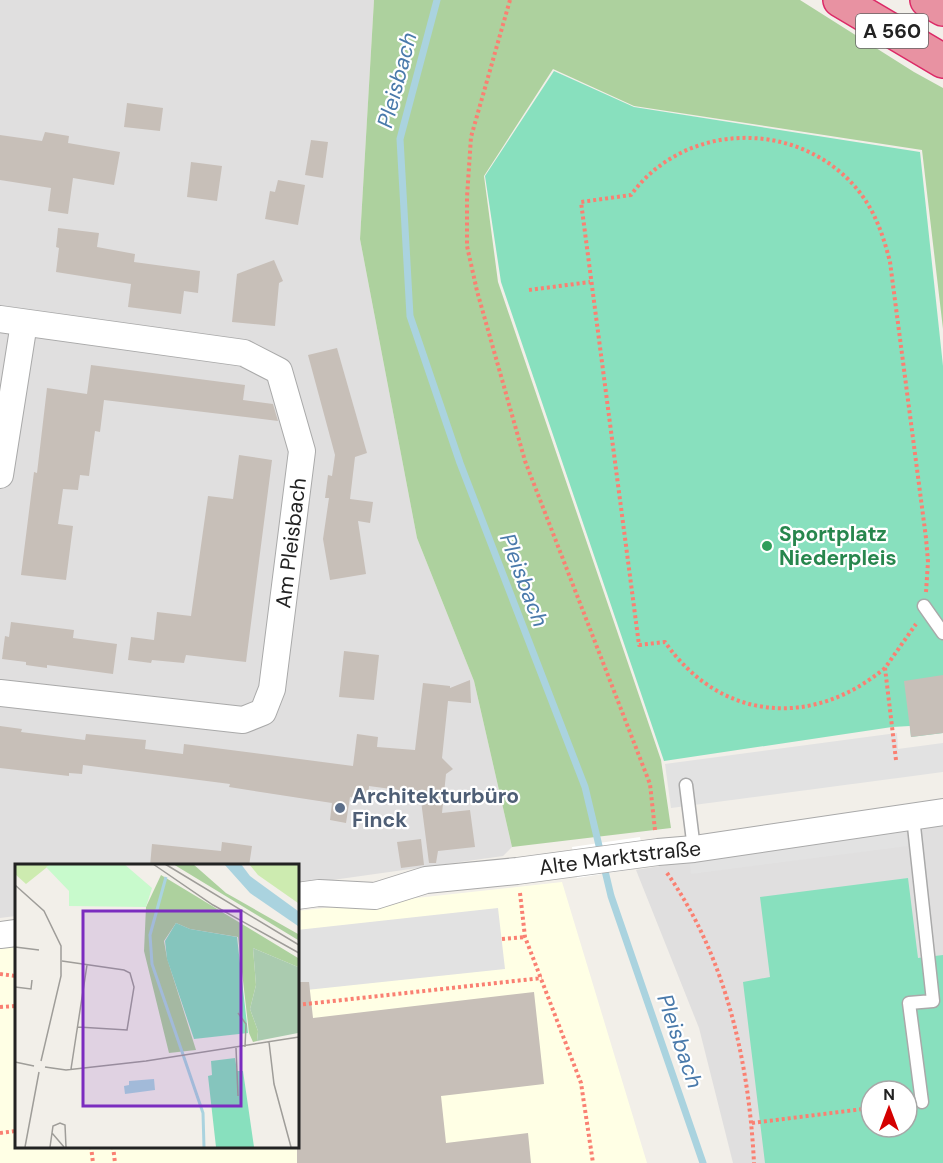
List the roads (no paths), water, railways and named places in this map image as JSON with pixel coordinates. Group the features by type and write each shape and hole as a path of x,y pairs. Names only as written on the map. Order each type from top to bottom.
{"highway":[{"name":"A 560","path":"840,0 943,61"},
{"name":"A 560","path":"927,0 943,9"}],"street":[{"name":"Am Pleisbach","path":"0,475 12,321 244,353 279,370 303,451 272,689 263,712 243,720 0,693"},
{"name":"Alte Marktstraße","path":"298,896 319,893 375,896 426,880 517,872 694,849 943,812"},
{"path":"0,935 15,933"}],"lane":[{"path":"924,606 943,633"},
{"path":"686,785 694,849"},
{"path":"913,817 933,1001 909,1003 922,1102"}],"waterway":[{"name":"Pleisbach","path":"437,0 400,139 410,316 460,463 585,787 611,896 703,1163"}],"place":[{"name":"Sportplatz Niederpleis","path":"767,546"},
{"name":"Architekturbüro Finck","path":"340,808"}]}
